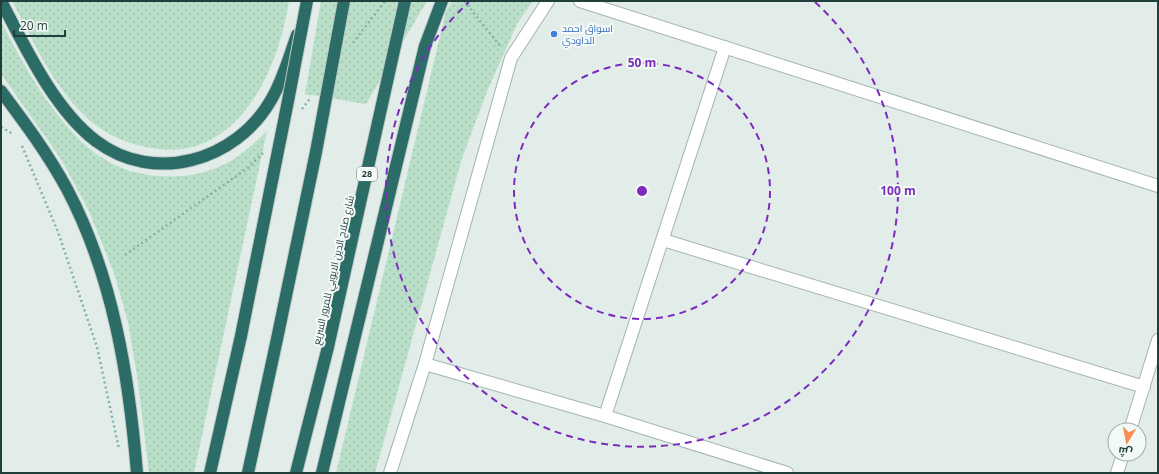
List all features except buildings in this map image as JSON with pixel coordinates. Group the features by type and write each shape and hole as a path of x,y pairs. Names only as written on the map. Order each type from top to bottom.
{"highway":[{"path":"1,1 52,91 81,127 109,149 123,155 149,162 179,162 206,156 232,143 246,130 271,100 285,70 306,7"},
{"path":"248,473 316,152 344,1"},
{"name":"شارع صلاح الدين الايوبي للمرور السريع","path":"296,473 328,347 406,1"},
{"path":"322,473 417,76 425,46 442,1"},
{"path":"210,473 241,336 306,7"},
{"path":"1,91 51,161 64,184 86,230 99,266 115,323 127,386 137,473"}],"street":[{"path":"390,473 425,364 510,58 548,1"},
{"path":"580,1 1158,186"},
{"path":"605,416 725,47"},
{"path":"662,240 1144,387"},
{"path":"1133,422 1158,340"},
{"path":"425,364 605,416 787,473"},
{"path":"1117,473 1120,462"}],"path":[{"path":"353,44 385,1"},
{"path":"466,1 465,2 510,58"},
{"path":"300,110 312,95"},
{"path":"1,127 11,132 15,137"},
{"path":"20,141 58,232 97,347 119,451"},
{"path":"125,255 249,167 265,151"}],"green space":[{"path":"12,1 289,1 275,57 262,84 247,108 227,129 204,143 177,149 146,147 132,143 112,135 94,124 68,97 47,67"},
{"path":"321,1 427,1 366,104 305,94"},
{"path":"452,1 533,1 517,24 488,89 462,158 375,473 336,473 446,11"},
{"path":"1,21 32,78 58,116 88,147 104,159 123,169 159,176 185,176 211,170 237,157 267,131 194,473 149,473 138,382 128,322 114,273 89,211 61,159 1,74"}],"place":[{"name":"اسواق احمد الداودي","path":"554,34"}]}
